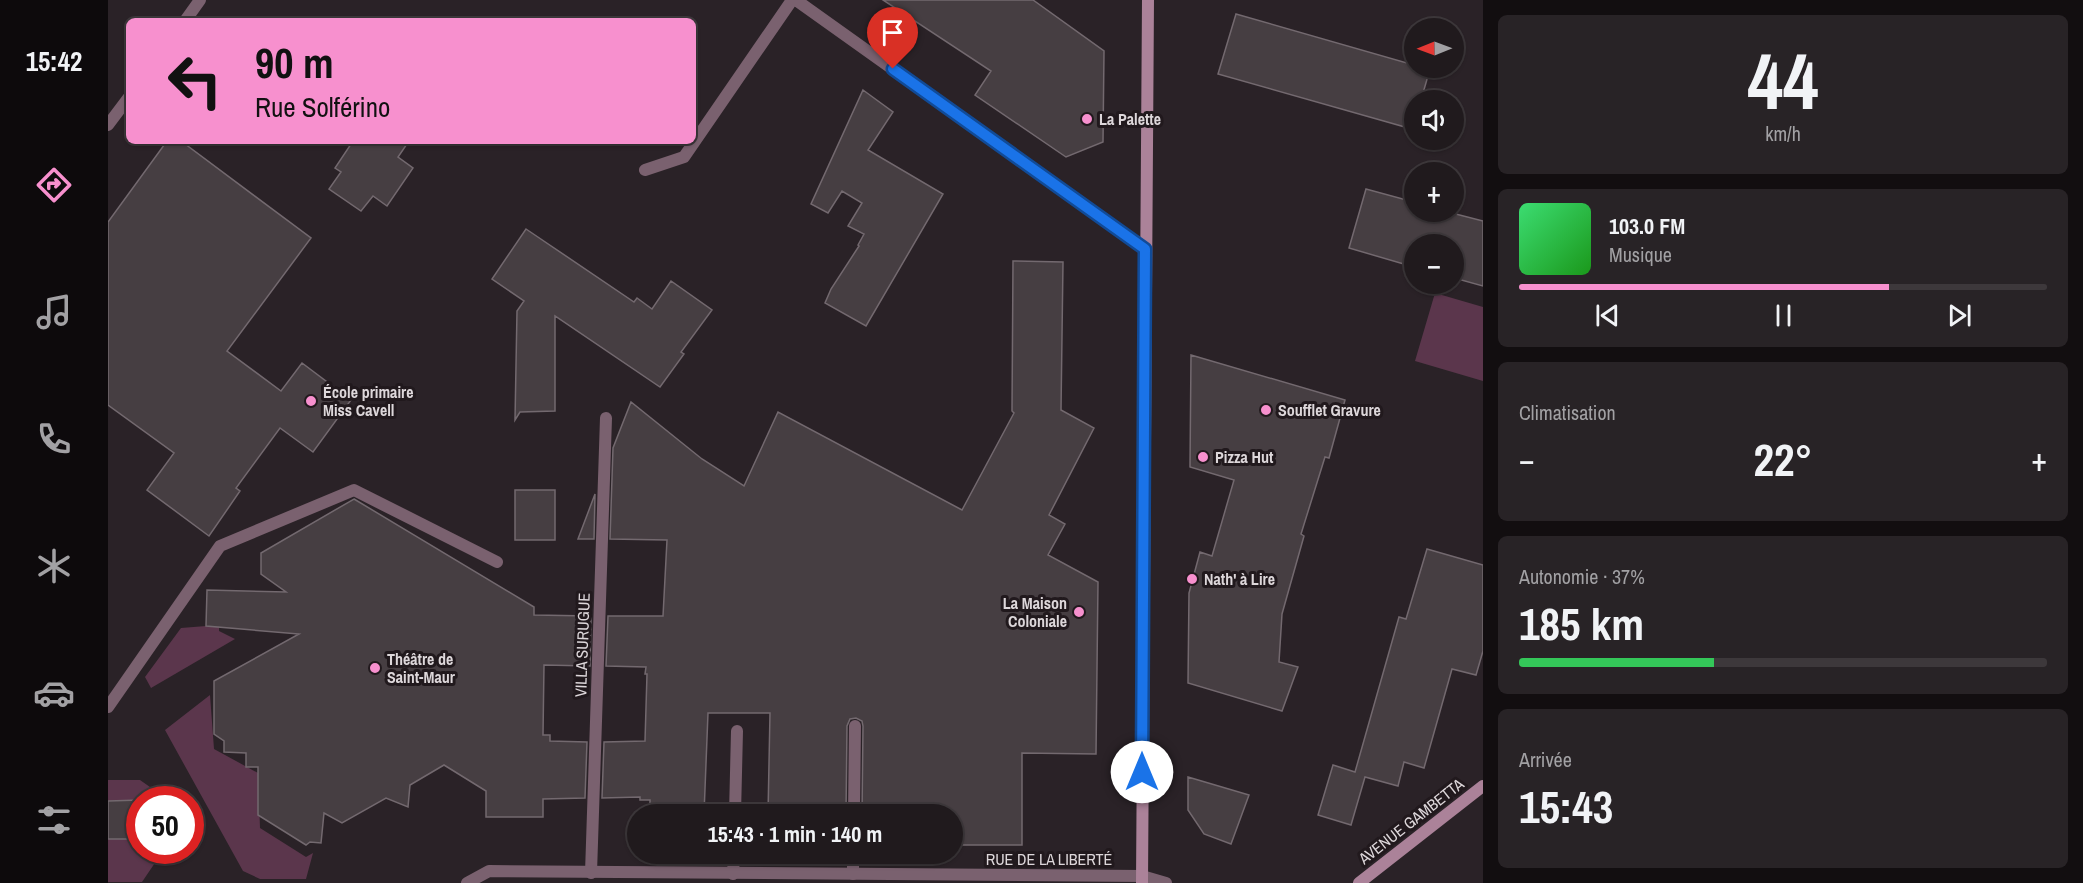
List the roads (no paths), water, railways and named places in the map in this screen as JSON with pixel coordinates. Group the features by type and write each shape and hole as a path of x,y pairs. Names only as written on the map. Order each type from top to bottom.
{"main road":[{"path":"1142,879 1148,0"},
{"name":"AVENUE GAMBETTA","path":"1359,883 1483,786"}],"street":[{"path":"186,18 200,0"},
{"path":"696,139 794,0 1145,249"},
{"path":"108,125 126,101"},
{"path":"645,170 684,156 692,144"},
{"name":"VILLA SURUGUE","path":"591,873 606,418"},
{"path":"108,707 220,546 354,490 497,562"},
{"path":"854,804 855,726"},
{"path":"735,804 737,731"},
{"path":"733,874 734,864"},
{"path":"853,864 853,874"},
{"name":"RUE DE LA LIBERTÉ","path":"467,883 489,871 1142,879 1166,883"}],"place":[{"name":"La Palette","path":"1087,119"},
{"name":"École primaire Miss Cavell","path":"311,401"},
{"name":"Soufflet Gravure","path":"1266,410"},
{"name":"Pizza Hut","path":"1203,457"},
{"name":"Nath' à Lire","path":"1192,579"},
{"name":"La Maison Coloniale","path":"1079,612"},
{"name":"Théâtre de Saint-Maur","path":"375,668"}]}
